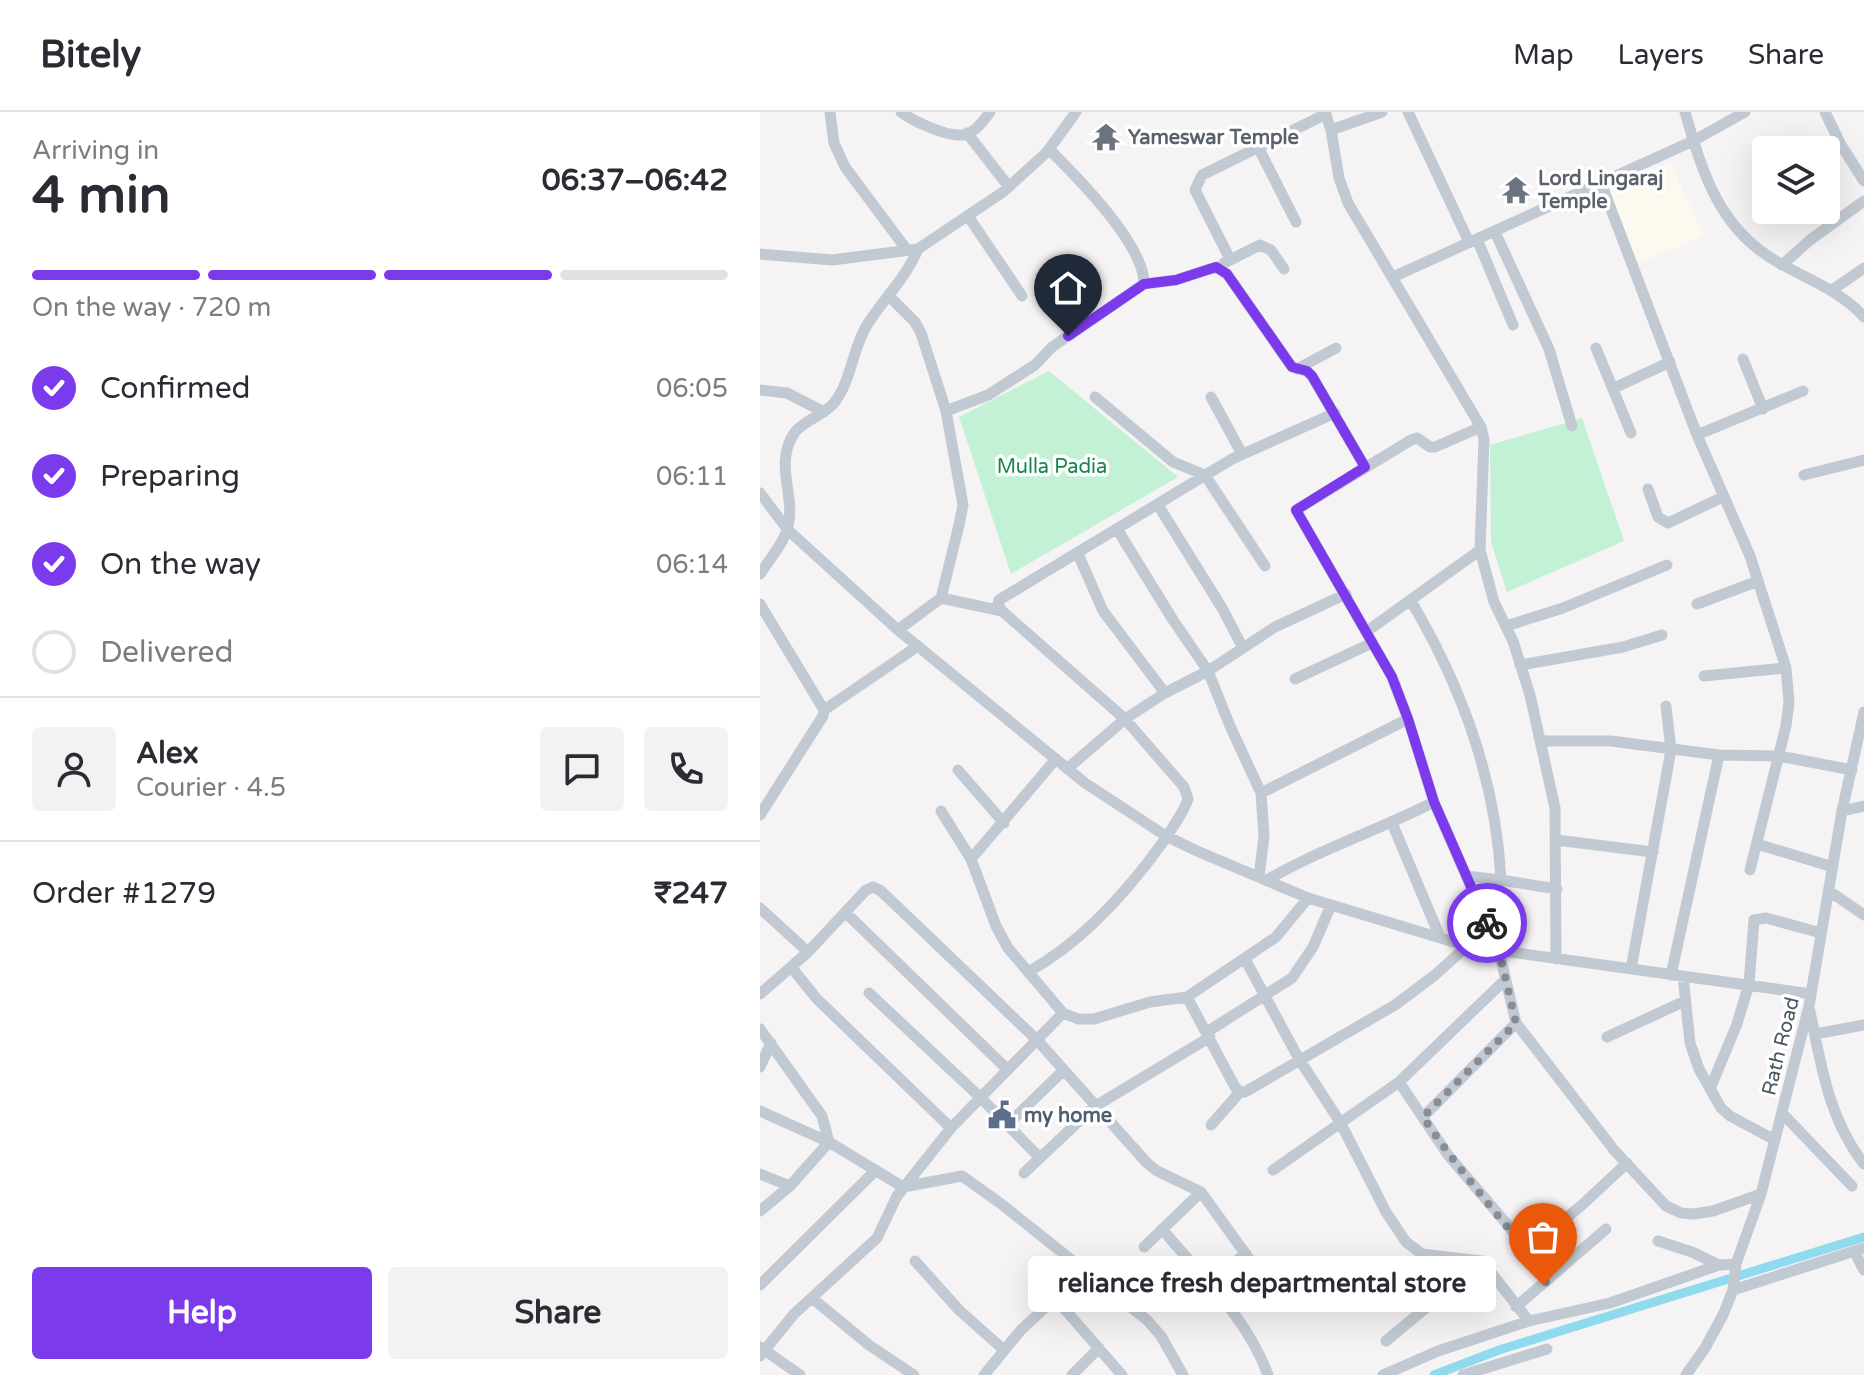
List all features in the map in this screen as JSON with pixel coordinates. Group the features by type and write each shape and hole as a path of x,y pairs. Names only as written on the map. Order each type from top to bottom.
{"street":[{"path":"760,574 788,530 791,504 785,484 784,463 788,447 796,431 824,412 841,392 867,325 912,264 912,250 845,167 834,143 830,112"},
{"path":"901,112 912,120 961,135 975,130 990,112"},
{"path":"1331,130 1382,112"},
{"path":"1408,112 1513,325"},
{"path":"1685,112 1693,141 1729,222 1745,240 1782,265 1832,290 1864,317"},
{"path":"1393,277 1693,141 1745,112"},
{"path":"1825,112 1864,181"},
{"path":"760,254 832,260 912,250 1009,187 1049,149 1072,113"},
{"path":"1230,259 1195,190 1202,175 1326,113 1336,166 1348,203 1481,427 1485,453 1480,550 1494,602 1520,665 1555,808 1556,959"},
{"path":"967,133 1009,187"},
{"path":"1258,147 1296,222"},
{"path":"1049,149 1079,179 1117,226 1135,256 1144,276 1144,284"},
{"path":"1601,183 1697,435 1744,540 1786,668 1789,702 1779,756 1750,870"},
{"path":"1782,265 1810,240 1864,201"},
{"path":"968,216 1022,296"},
{"path":"1495,232 1549,349 1572,426"},
{"path":"946,411 988,395 1035,365 1052,347 1144,284 1176,280 1216,267 1260,245 1271,250 1284,269"},
{"path":"1216,267 1227,274 1289,363 1296,369 1307,371 1365,467"},
{"path":"1832,290 1864,268"},
{"path":"890,297 915,322 921,333 946,411 963,505 941,598 898,630"},
{"path":"1296,369 1336,348"},
{"path":"1596,348 1631,433"},
{"path":"1743,359 1763,409"},
{"path":"1614,388 1670,362"},
{"path":"760,390 787,393 824,412"},
{"path":"1697,435 1803,391"},
{"path":"1095,397 1173,462 1205,475 1265,566"},
{"path":"1211,397 1242,454"},
{"path":"1028,972 1063,950 1123,893 1186,807 1187,793 1125,719 1002,611 998,604 1005,594 1078,554 1242,454 1335,413"},
{"path":"1481,427 1435,447 1417,438 1411,440 1296,510 1392,677 1434,802 1499,951 1516,1023 1570,1095 1658,1199 1681,1213 1713,1211 1761,1194"},
{"path":"1804,475 1864,460"},
{"path":"1648,489 1658,517 1668,523 1723,497"},
{"path":"760,493 788,530 898,630 1067,769 1166,836 1308,898 1467,946 1811,994"},
{"path":"1158,505 1243,648"},
{"path":"1117,529 1166,610 1208,671 1261,793 1263,878"},
{"path":"1295,679 1369,637 1411,601 1480,550"},
{"path":"1078,554 1103,611 1165,693"},
{"path":"1506,626 1563,608 1667,565"},
{"path":"1697,604 1758,581"},
{"path":"1067,769 1125,719 1165,693 1208,671 1275,627 1346,594"},
{"path":"941,598 1002,611"},
{"path":"1411,601 1447,665 1472,725 1489,791 1501,880"},
{"path":"760,604 824,710 760,815"},
{"path":"1520,665 1623,647 1662,635"},
{"path":"824,710 918,646"},
{"path":"1704,676 1786,668"},
{"path":"1631,969 1671,750 1666,706"},
{"name":"Rath Road","path":"1686,1375 1705,1348 1733,1287 1736,1267 1761,1194 1809,1006 1842,811 1864,713"},
{"path":"1261,793 1408,719"},
{"path":"1541,741 1611,741 1719,755 1779,756 1852,770"},
{"path":"1719,755 1677,975 1685,1001 1690,1043 1710,1089 1730,1116 1775,1140"},
{"path":"971,859 1056,759"},
{"path":"958,770 1004,823"},
{"path":"1263,878 1434,802"},
{"path":"1842,811 1864,806"},
{"path":"941,811 971,859 1001,938 1063,1013 1078,1019 1094,1019 1150,1002 1187,997 1276,937 1308,898"},
{"path":"1392,823 1440,937"},
{"path":"1556,840 1653,852"},
{"path":"1757,844 1833,867"},
{"path":"1466,876 1557,889"},
{"path":"760,994 792,968 866,890 873,887 881,891 1037,1040 1147,1163 1201,1192 1275,1295"},
{"path":"1829,891 1864,915"},
{"path":"1024,1173 1094,1107 1292,978 1301,967 1331,905"},
{"path":"760,908 808,952"},
{"path":"846,913 1008,1070"},
{"path":"1710,1089 1737,1024 1749,984 1754,920 1766,918 1821,933"},
{"path":"1211,1125 1240,1092 1245,1092 1395,1005 1467,946"},
{"path":"1245,959 1299,1059 1340,1122 1386,1212 1411,1248 1433,1257 1482,1261 1529,1321"},
{"path":"792,968 817,999 951,1128"},
{"path":"1273,1170 1399,1082 1506,979"},
{"path":"869,993 1040,1158"},
{"path":"1187,997 1240,1092"},
{"path":"1607,1037 1685,1001"},
{"path":"1809,1006 1834,1112 1864,1164"},
{"path":"800,1375 761,1351 794,1314 877,1238 903,1187 951,1128 1063,1013"},
{"path":"1423,1117 1516,1023"},
{"path":"1815,1034 1864,1025"},
{"path":"760,1029 822,1116 829,1142"},
{"path":"760,1067 771,1043"},
{"path":"1007,1125 1064,1070"},
{"path":"1399,1082 1448,1155 1549,1279"},
{"path":"760,1111 829,1142 903,1187 962,1176 1147,1320 1161,1336 1183,1375"},
{"path":"1782,1113 1852,1186"},
{"path":"760,1211 790,1186 829,1142"},
{"path":"1527,1250 1627,1163"},
{"path":"760,1285 876,1170"},
{"path":"760,1174 790,1186"},
{"path":"1144,1247 1201,1192"},
{"path":"1162,1229 1244,1324 1268,1375"},
{"path":"1516,1307 1606,1229"},
{"path":"1658,1241 1719,1265 1736,1267"},
{"path":"1733,1287 1859,1249 1864,1270"},
{"path":"1207,1281 1246,1254"},
{"path":"915,1261 959,1310 1004,1350"},
{"path":"1386,1341 1482,1261"},
{"path":"1390,1374 1438,1351 1529,1321 1610,1303 1719,1265"},
{"path":"984,1375 1004,1350 1084,1271"},
{"path":"812,1298 869,1345 914,1375"},
{"path":"1055,1298 1122,1375"},
{"path":"1072,1375 1099,1348"},
{"path":"1463,1375 1547,1349"}],"shaded area":[{"path":"1671,163 1703,235 1639,264 1608,192"}],"green space":[{"name":"Mulla Padia","path":"1049,371 1178,477 1011,574 959,417"},
{"path":"1582,418 1624,541 1507,592 1491,542 1490,445"}],"waterway":[{"path":"1434,1375 1499,1350 1864,1237"}],"way so far":[{"path":"1487,923 1499,951 1516,1023 1423,1117 1448,1155 1549,1279 1543,1285"}],"place":[{"name":"Yameswar Temple","path":"1106,137"},
{"name":"Lord Lingaraj Temple","path":"1516,190"},
{"name":"my home","path":"1002,1115"},
{"name":"reliance fresh departmental store","path":"1543,1285"}],"route":[{"path":"1068,336 1144,284 1176,280 1216,267 1227,274 1292,367 1307,371 1312,376 1365,467 1296,510 1392,677 1434,802 1487,923"}]}
